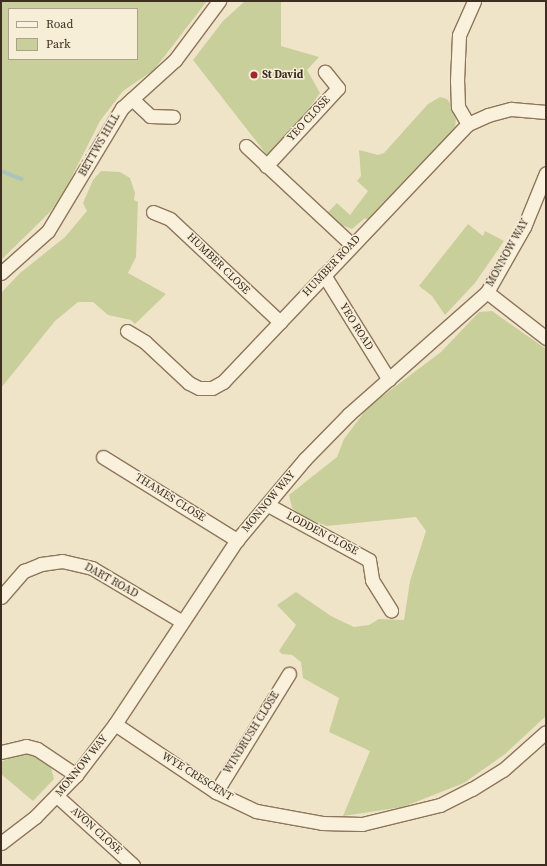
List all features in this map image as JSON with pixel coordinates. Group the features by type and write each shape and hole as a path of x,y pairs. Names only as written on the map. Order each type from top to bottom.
{"street":[{"name":"BETTWS HILL","path":"1,273 48,231 77,187 97,147 122,108 175,60 219,1"},
{"path":"468,124 458,107 456,81 459,35 474,1"},
{"name":"YEO CLOSE","path":"266,166 338,88 325,72"},
{"path":"132,99 150,116 173,117"},
{"name":"HUMBER ROAD","path":"127,331 145,342 189,383 199,388 212,388 223,382 468,124 488,115 511,109 546,112"},
{"path":"246,146 352,245"},
{"name":"MONNOW WAY","path":"1,843 58,797 76,775 115,724 180,621 237,540 338,425 488,292 524,227 546,173"},
{"name":"HUMBER CLOSE","path":"153,212 170,219 280,322"},
{"name":"YEO ROAD","path":"324,275 389,380"},
{"path":"488,292 546,338"},
{"name":"THAMES CLOSE","path":"103,457 237,540"},
{"name":"LODDEN CLOSE","path":"268,505 369,560 372,580 391,610"},
{"name":"DART ROAD","path":"1,598 24,571 41,564 62,561 92,568 180,621"},
{"name":"WINDRUSH CLOSE","path":"216,792 289,674"},
{"name":"WYE CRESCENT","path":"115,724 216,792 256,811 284,818 322,823 362,824 434,807 472,789 503,770 546,732"},
{"path":"1,752 26,746 37,749 76,775"},
{"name":"AVON CLOSE","path":"58,797 133,865"}],"green space":[{"path":"1,1 207,1 154,70 123,91 100,121 62,196 50,212 1,260"},
{"path":"245,1 281,1 281,46 319,57 307,70 320,93 302,118 267,155 193,60 223,21"},
{"path":"440,97 447,99 452,106 456,117 455,129 368,220 365,218 352,229 341,225 327,213 337,203 350,215 368,191 357,181 361,176 359,150 378,155 384,153 428,104"},
{"path":"101,171 120,172 130,178 135,193 134,200 138,202 136,257 128,273 166,294 135,324 131,320 108,315 93,302 78,302 55,321 1,388 1,293 20,273 65,237 87,211 83,203 93,180"},
{"path":"468,224 483,236 485,231 504,241 475,283 445,315 432,296 419,286"},
{"path":"492,311 546,349 546,716 505,754 464,783 403,807 343,816 370,751 329,732 339,698 303,678 301,662 292,655 282,654 279,651 296,625 277,605 296,592 331,616 354,627 369,625 379,619 404,620 410,581 426,531 416,517 327,526 303,517 292,508 289,495 337,457 344,439 368,407 441,352 479,312"},
{"path":"21,753 37,756 50,763 54,779 33,801 1,774 1,762"}],"waterway":[{"path":"1,171 22,179"}],"place":[{"name":"St David","path":"254,75"}]}
